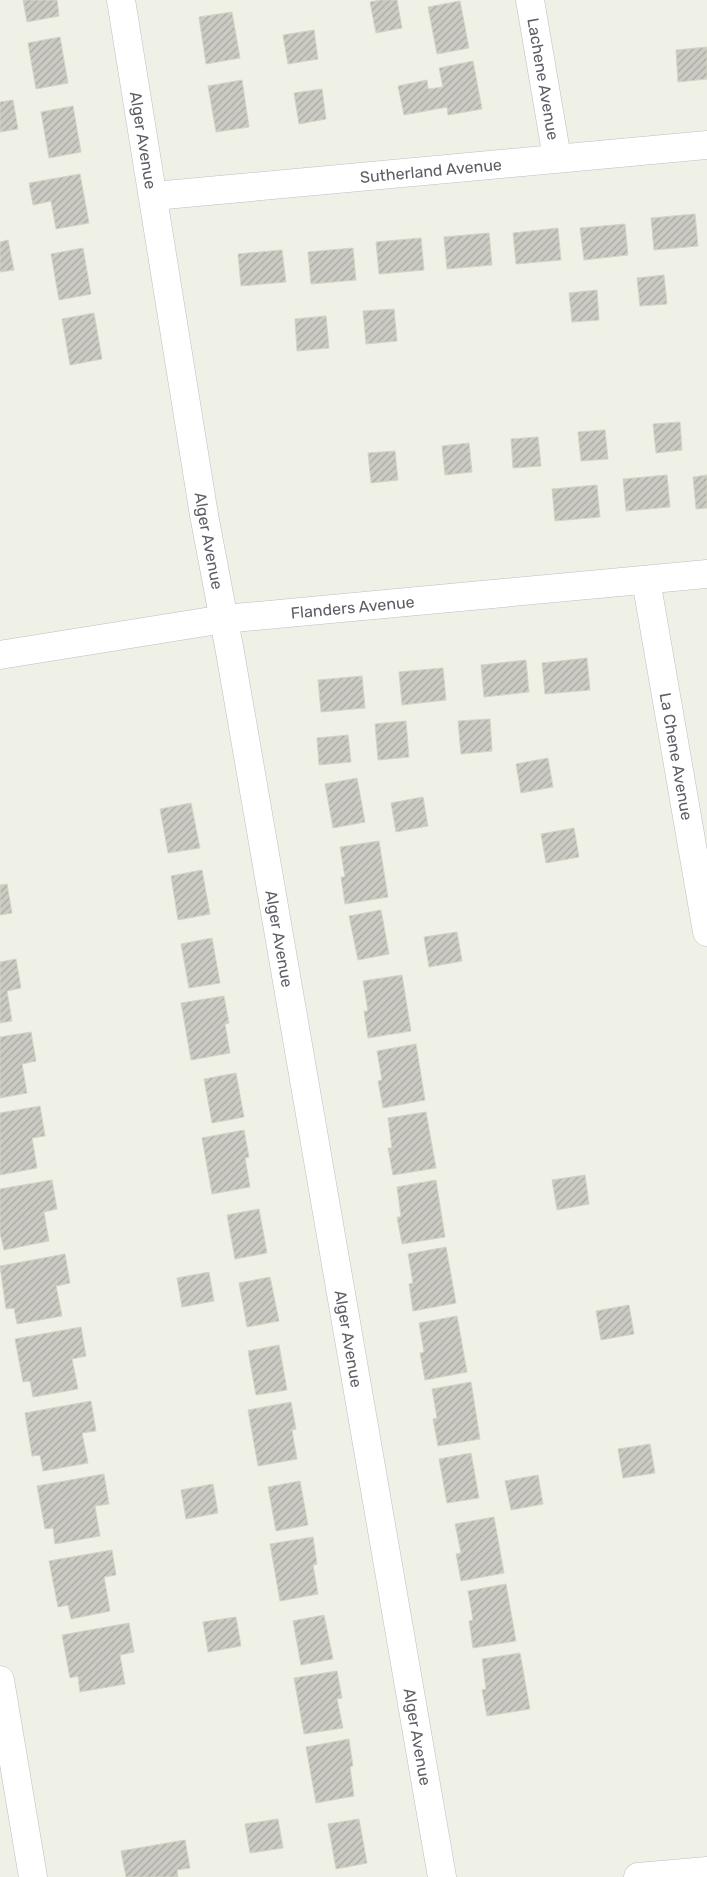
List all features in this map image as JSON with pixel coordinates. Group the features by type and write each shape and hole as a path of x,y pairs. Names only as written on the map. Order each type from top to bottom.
{"street":[{"name":"Alger Avenue","path":"121,0 204,515 224,618 442,1877"},
{"name":"Lachene Avenue","path":"530,0 557,158"},
{"name":"Sutherland Avenue","path":"154,196 707,145"},
{"name":"Flanders Avenue","path":"0,655 224,618 707,574"},
{"name":"La Chene Avenue","path":"646,580 707,932"},
{"path":"0,1680 33,1877"},
{"path":"638,1877 707,1871"}],"building":[{"path":"23,0 57,0 59,16 27,22"},
{"path":"397,0 402,28 376,33 370,2"},
{"path":"460,1 469,48 437,54 428,7"},
{"path":"232,12 240,58 206,64 199,17"},
{"path":"314,30 318,59 288,64 283,35"},
{"path":"60,37 68,83 36,89 28,43"},
{"path":"707,47 707,79 678,82 676,50"},
{"path":"473,61 482,109 448,115 447,107 404,115 398,86 427,80 428,89 443,87 439,68"},
{"path":"242,80 249,127 216,132 208,86"},
{"path":"322,89 326,119 299,124 294,93"},
{"path":"13,100 18,129 0,132 0,102"},
{"path":"73,106 81,152 49,158 41,112"},
{"path":"80,174 89,223 56,229 51,201 33,205 29,183"},
{"path":"695,214 698,246 654,250 651,218"},
{"path":"625,224 628,255 584,260 580,228"},
{"path":"558,228 561,260 516,264 513,233"},
{"path":"489,233 492,265 447,269 444,237"},
{"path":"421,238 424,270 379,274 376,242"},
{"path":"8,240 14,270 0,272 0,242"},
{"path":"83,248 91,294 59,300 51,254"},
{"path":"353,248 356,280 311,284 308,252"},
{"path":"282,250 286,282 241,286 238,254"},
{"path":"664,275 667,304 640,306 637,278"},
{"path":"597,290 599,320 572,322 569,293"},
{"path":"394,309 397,341 366,344 363,311"},
{"path":"94,313 102,359 70,365 62,319"},
{"path":"326,316 329,348 297,351 295,319"},
{"path":"680,422 682,450 656,453 653,424"},
{"path":"605,430 608,459 581,461 578,432"},
{"path":"538,437 541,466 513,468 511,439"},
{"path":"469,443 472,472 445,475 442,446"},
{"path":"395,451 398,480 371,483 368,453"},
{"path":"667,475 670,507 626,511 623,479"},
{"path":"707,475 707,508 696,509 693,477"},
{"path":"597,485 600,517 555,521 552,489"},
{"path":"587,658 590,690 545,694 542,663"},
{"path":"526,660 529,692 484,697 481,665"},
{"path":"443,668 446,700 402,705 399,672"},
{"path":"362,676 365,708 321,712 318,680"},
{"path":"490,719 492,751 461,754 458,721"},
{"path":"406,721 409,757 378,760 375,724"},
{"path":"348,735 351,762 319,765 317,738"},
{"path":"548,758 553,787 521,793 516,764"},
{"path":"357,778 365,822 333,828 325,784"},
{"path":"423,797 428,826 396,832 391,803"},
{"path":"191,803 200,848 168,853 160,809"},
{"path":"574,828 579,857 546,863 541,834"},
{"path":"379,841 388,897 345,904 341,877 345,877 340,847"},
{"path":"202,870 210,914 178,920 171,876"},
{"path":"7,884 12,913 0,915 0,885"},
{"path":"381,910 389,954 358,960 349,916"},
{"path":"457,932 462,961 429,967 424,937"},
{"path":"212,938 220,983 189,988 181,944"},
{"path":"16,959 21,988 7,991 12,1021 0,1023 0,962"},
{"path":"402,975 411,1031 368,1038 364,1011 368,1011 363,981"},
{"path":"224,996 229,1023 225,1024 230,1053 191,1060 181,1003"},
{"path":"31,1032 36,1061 22,1064 27,1093 0,1098 0,1037"},
{"path":"416,1044 425,1100 383,1108 378,1081 382,1080 377,1051"},
{"path":"236,1073 244,1117 212,1123 204,1079"},
{"path":"40,1106 45,1136 32,1138 37,1168 0,1175 0,1113"},
{"path":"426,1112 436,1168 393,1175 388,1148 392,1148 388,1118"},
{"path":"244,1130 249,1157 245,1158 250,1187 212,1194 202,1138"},
{"path":"585,1175 589,1204 557,1210 552,1180"},
{"path":"52,1180 57,1209 44,1212 49,1241 4,1250 0,1233 0,1189"},
{"path":"436,1180 445,1237 402,1244 397,1217 401,1217 397,1187"},
{"path":"259,1209 267,1253 235,1259 227,1215"},
{"path":"446,1247 456,1303 413,1311 409,1284 413,1283 408,1254"},
{"path":"65,1254 70,1283 56,1286 62,1316 17,1324 14,1308 6,1309 0,1266"},
{"path":"209,1272 214,1301 182,1307 177,1278"},
{"path":"270,1277 279,1321 247,1327 239,1283"},
{"path":"629,1305 634,1334 601,1340 596,1311"},
{"path":"457,1316 467,1372 425,1380 420,1353 424,1352 419,1323"},
{"path":"81,1327 86,1356 72,1359 78,1389 33,1397 30,1381 23,1382 15,1339"},
{"path":"279,1345 287,1390 256,1395 248,1351"},
{"path":"471,1382 480,1439 438,1446 433,1419 437,1418 432,1389"},
{"path":"91,1401 96,1431 82,1433 88,1463 43,1471 40,1455 32,1456 25,1413"},
{"path":"291,1402 296,1429 292,1430 297,1459 258,1466 248,1410"},
{"path":"650,1444 655,1473 623,1478 618,1449"},
{"path":"471,1453 479,1498 447,1503 439,1459"},
{"path":"104,1474 109,1504 95,1506 100,1536 55,1544 53,1528 45,1529 37,1486"},
{"path":"538,1475 543,1504 511,1510 505,1481"},
{"path":"300,1481 308,1525 276,1531 268,1487"},
{"path":"213,1484 218,1513 186,1519 181,1490"},
{"path":"494,1517 504,1573 461,1581 456,1554 461,1553 455,1524"},
{"path":"313,1537 317,1564 313,1565 318,1594 280,1601 270,1544"},
{"path":"112,1550 116,1575 104,1577 110,1611 71,1619 68,1605 58,1607 49,1561"},
{"path":"506,1584 516,1641 473,1648 469,1621 473,1620 468,1591"},
{"path":"324,1615 333,1659 301,1665 293,1621"},
{"path":"236,1617 241,1646 208,1652 203,1622"},
{"path":"129,1623 134,1652 120,1655 125,1684 80,1692 78,1676 70,1678 62,1635"},
{"path":"520,1653 530,1709 487,1716 482,1690 486,1689 482,1659"},
{"path":"337,1671 342,1698 337,1699 343,1728 304,1734 294,1678"},
{"path":"349,1739 353,1766 350,1767 354,1796 316,1803 306,1747"},
{"path":"278,1819 283,1848 250,1853 245,1824"},
{"path":"359,1819 367,1863 336,1869 328,1824"},
{"path":"185,1840 190,1868 177,1870 178,1877 126,1877 121,1851"}]}
